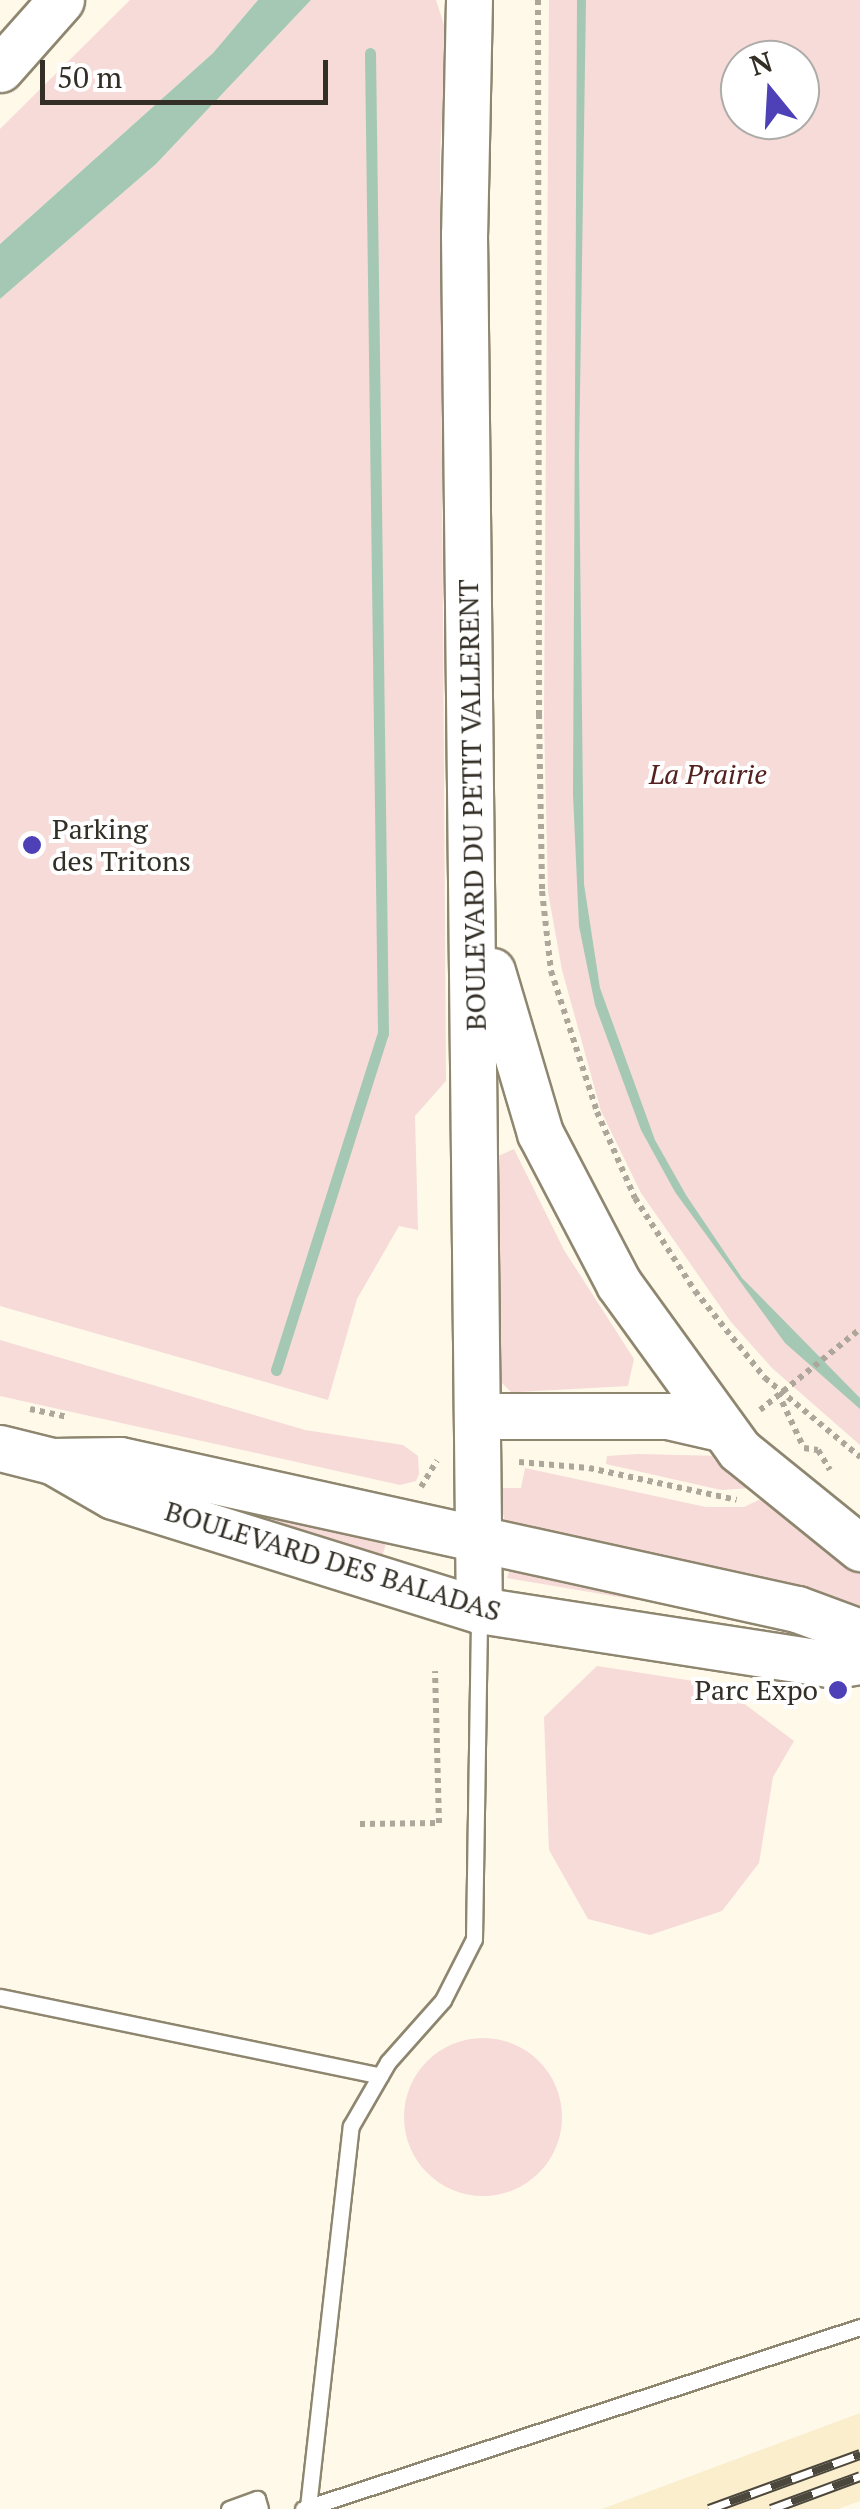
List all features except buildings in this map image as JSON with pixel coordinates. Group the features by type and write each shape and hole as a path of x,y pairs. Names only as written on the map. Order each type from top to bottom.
{"main road":[{"path":"0,69 61,0"},
{"name":"BOULEVARD DU PETIT VALLERENT","path":"470,0 464,234 479,1610"},
{"path":"474,902 518,1070 560,1177 619,1284 724,1428 770,1481 860,1548"},
{"path":"478,1416 668,1416 724,1428"},
{"name":"BOULEVARD DES BALADAS","path":"0,1448 52,1460 120,1460 797,1609 860,1632"},
{"name":"BOULEVARD DES BALADAS","path":"52,1460 113,1496 479,1610 835,1666 860,1661"},
{"path":"479,1610 505,1589 678,1624 797,1609"}],"lane":[{"path":"479,1610 474,1938 444,2000 380,2076 351,2126 305,2508 860,2327"},
{"path":"0,1996 380,2076"},
{"path":"229,2509 257,2499 260,2509"}],"path":[{"path":"538,0 539,734 542,891 551,972 596,1112 634,1198 695,1291 778,1392 860,1457"},
{"path":"778,1392 860,1329"},
{"path":"778,1392 804,1448"},
{"path":"513,1461 589,1468 708,1498 745,1499"},
{"path":"360,1824 439,1823 434,1671"}],"shaded area":[{"path":"258,0 311,0 156,164 0,299 0,244 213,53"},
{"path":"577,0 586,0 579,458 584,884 600,988 655,1140 686,1195 742,1278 860,1398 860,1409 785,1343 675,1192 641,1130 595,1005 579,926 573,795"},
{"path":"860,2413 860,2501 838,2509 602,2509"}],"green space":[{"path":"130,0 258,0 213,53 0,244 0,129"},
{"path":"311,0 436,0 446,31 440,158 446,1081 415,1116 418,1230 399,1226 357,1299 328,1400 0,1306 0,299 156,164"},
{"name":"La Prairie","path":"549,0 860,0 860,1445 772,1368 731,1322 641,1193 601,1111 562,970 548,892 544,719"},
{"path":"514,1149 564,1250 634,1359 628,1386 517,1392 517,1398 498,1379 496,1157"},
{"path":"0,1340 305,1430 403,1445 418,1456 419,1474 416,1481 400,1485 0,1396"},
{"path":"607,1456 723,1456 751,1488 721,1490 606,1464"},
{"path":"525,1468 706,1507 744,1507 769,1495 860,1559 860,1608 506,1525 496,1488 521,1488"},
{"path":"214,1495 388,1536 382,1557 210,1504"},
{"path":"511,1567 636,1593 637,1600 507,1578"},
{"path":"597,1666 719,1685 794,1741 773,1777 759,1863 722,1911 650,1935 588,1919 549,1850 544,1717"},
{"path":"483,2038 513,2044 539,2061 556,2087 562,2117 556,2147 539,2173 513,2190 483,2196 453,2190 427,2173 410,2147 404,2117 410,2087 427,2061 453,2044"}],"waterway":[{"path":"276,1370 383,1033 370,53"}],"railway":[{"path":"709,2509 860,2454"},
{"path":"771,2509 860,2476"}],"place":[{"name":"Parking des Tritons","path":"32,845"},
{"name":"Parc Expo","path":"838,1690"}]}
